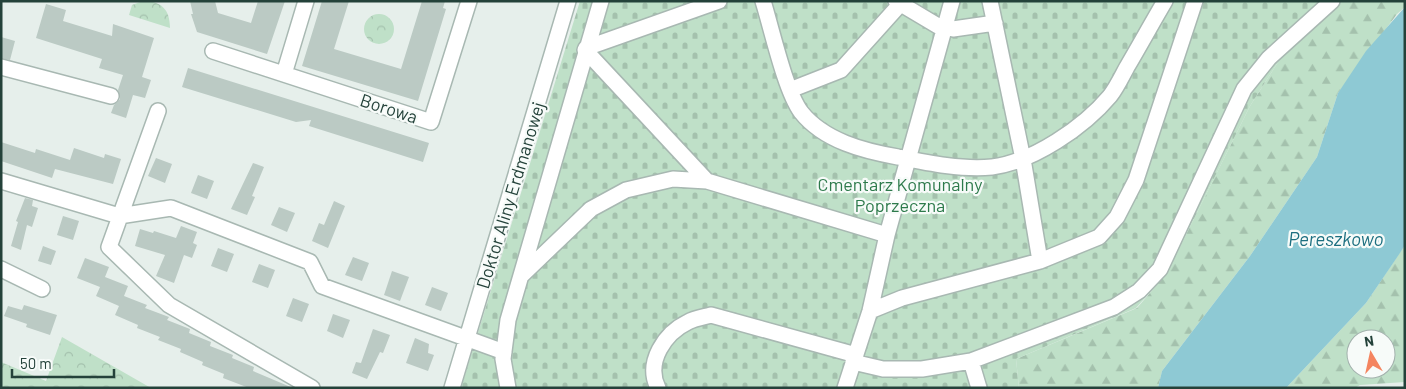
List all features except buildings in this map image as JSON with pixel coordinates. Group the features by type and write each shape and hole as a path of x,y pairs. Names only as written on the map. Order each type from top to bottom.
{"street":[{"path":"284,74 306,1"},
{"name":"Borowa","path":"213,51 431,122 469,1"},
{"name":"Doktor Aliny Erdmanowej","path":"452,388 568,1"},
{"path":"508,388 504,352 508,320 601,1"},
{"path":"586,49 718,1"},
{"path":"763,1 790,90 801,111 812,122 844,143 869,152 965,167 992,167 1024,159 1074,130 1096,112 1111,95 1165,1"},
{"path":"845,388 870,311 887,235 952,1"},
{"path":"990,1 1024,159 1040,261"},
{"path":"870,311 902,298 1040,261 1099,237 1117,217 1136,180 1196,1"},
{"path":"658,388 654,362 662,343 688,322 711,315 854,358 883,369 922,369 971,361 1114,307 1139,291 1160,269 1244,88 1269,58 1332,1"},
{"path":"790,90 841,70 900,2 938,26 953,29 995,23"},
{"path":"586,49 707,180"},
{"path":"1,67 111,96"},
{"path":"158,111 109,246 169,305 312,388"},
{"path":"522,275 591,209 626,190 672,179 707,180 887,235"},
{"path":"1,181 119,216 172,208 310,262 322,286 504,352"},
{"path":"1,269 42,289"},
{"path":"971,361 978,388"}],"green space":[{"path":"149,1 163,7 170,21 170,28 129,15 132,5"},
{"name":"Cmentarz Komunalny Poprzeczna","path":"580,1 1340,1 1287,48 1250,106 1167,273 1136,308 1016,359 1019,388 461,388"},
{"path":"1340,1 1405,1 1405,7 1397,14 1338,93 1317,157 1250,256 1162,371 1158,388 1019,388 1016,359 1137,308 1167,273 1250,106 1287,48"},
{"path":"379,14 385,15 393,23 393,35 385,43 379,44 373,43 365,35 364,29 365,23 373,15"},
{"path":"1405,245 1405,382 1360,385 1355,388 1286,388 1366,303"},
{"path":"62,337 151,388 1,388 1,362 46,381"}],"water":[{"name":"Pereszkowo","path":"1405,7 1405,245 1400,253 1366,303 1286,388 1158,388 1162,371 1250,256 1317,157 1338,93 1366,51"}]}
